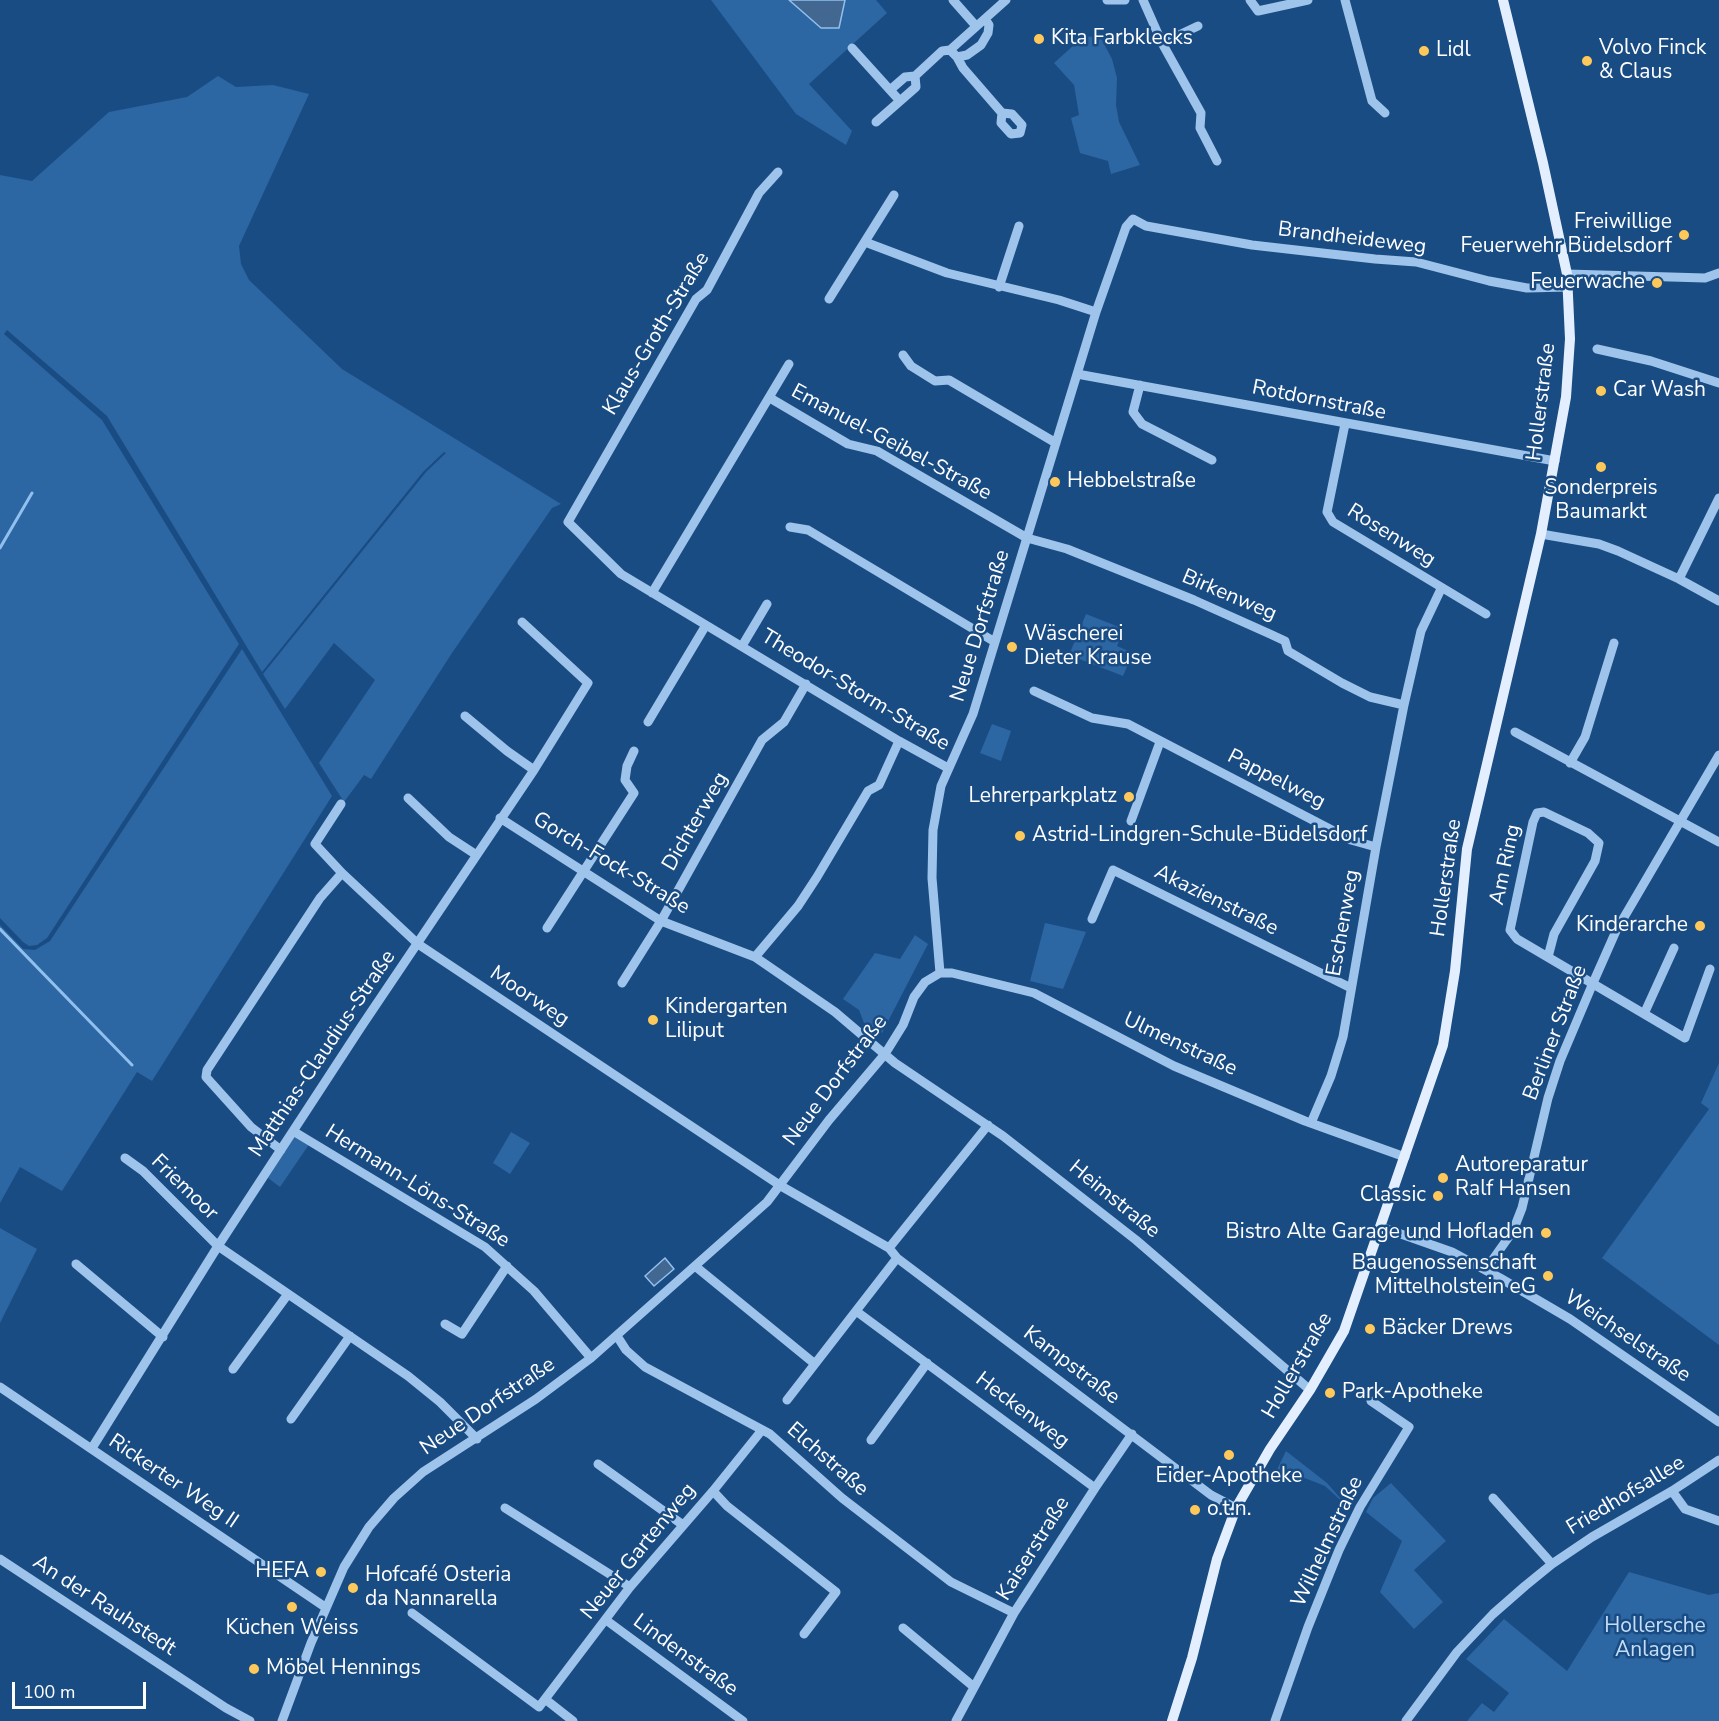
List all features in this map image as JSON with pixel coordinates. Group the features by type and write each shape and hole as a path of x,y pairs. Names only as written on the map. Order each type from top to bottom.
{"main road":[{"name":"Hollerstraße","path":"1172,1721 1192,1658 1217,1559 1236,1508 1344,1331 1443,1045 1455,971 1467,849 1541,534 1566,397 1570,339 1567,274 1543,163 1503,0"}],"street":[{"path":"953,0 976,26"},
{"path":"953,54 976,26 1006,0"},
{"path":"1107,0 1121,0"},
{"path":"1143,0 1162,43 1201,113 1200,128 1217,161"},
{"path":"1250,0 1258,11 1308,0"},
{"path":"1345,0 1372,101 1385,113"},
{"path":"890,90 905,77 915,76 942,51 967,55 981,45 988,33 989,25 985,19"},
{"path":"1162,43 1198,26"},
{"path":"852,48 900,101"},
{"path":"953,54 1002,113"},
{"path":"876,122 916,87 915,76"},
{"name":"Klaus-Groth-Straße","path":"569,516 696,299 707,290 759,193 778,172"},
{"path":"829,299 894,195"},
{"name":"Brandheideweg","path":"1133,219 1146,226 1252,245 1416,262 1489,281 1527,288 1568,287"},
{"name":"Neue Dorfstraße","path":"282,1721 325,1607 344,1568 363,1537 394,1498 423,1472 477,1439 591,1358 760,1208 780,1186 829,1120 885,1054 903,1024 914,997 925,982 940,973 932,878 933,830 941,786 973,714 1096,312 1125,227 1133,219"},
{"path":"999,287 1019,226"},
{"path":"865,242 999,287 1059,300 1096,312"},
{"path":"1567,274 1705,278 1719,273"},
{"path":"1597,349 1652,361 1719,383"},
{"path":"903,355 911,366 935,381 949,380 1056,443"},
{"name":"Emanuel-Geibel-Straße","path":"652,593 789,364"},
{"name":"Rotdornstraße","path":"1077,374 1555,461"},
{"path":"1140,385 1133,412 1143,424 1212,460"},
{"name":"Emanuel-Geibel-Straße","path":"770,398 848,444 877,451 1027,537"},
{"name":"Rosenweg","path":"1345,424 1327,512 1333,522 1486,614"},
{"path":"1679,579 1719,498"},
{"name":"Theodor-Storm-Straße","path":"569,516 570,526 621,574 948,768"},
{"path":"790,527 808,530 995,642"},
{"path":"1541,534 1599,544 1679,579 1719,601"},
{"name":"Birkenweg","path":"1027,537 1067,549 1276,636 1286,641 1288,651 1342,683 1370,697 1404,705"},
{"name":"Eschenweg","path":"1311,1123 1332,1076 1342,1037 1404,705 1421,631 1441,589"},
{"name":"Theodor-Storm-Straße","path":"742,646 767,604"},
{"name":"Matthias-Claudius-Straße","path":"92,1448 218,1246 361,1027 534,770 588,683 522,622"},
{"path":"648,722 706,625"},
{"path":"1570,763 1585,737 1614,643"},
{"name":"Dichterweg","path":"622,983 661,921 762,740 784,722 806,684"},
{"name":"Pappelweg","path":"1034,691 1092,718 1128,724 1351,840 1376,847"},
{"path":"465,716 534,770"},
{"path":"1515,732 1719,842"},
{"path":"755,957 811,887 868,791 879,786 899,741"},
{"path":"1131,820 1160,742"},
{"path":"547,928 634,793 625,780 627,766 634,751"},
{"name":"Berliner Straße","path":"1486,1269 1513,1231 1522,1208 1548,1098 1560,1061 1616,931 1719,755"},
{"path":"408,798 450,837 476,854"},
{"name":"Moorweg","path":"341,804 315,844 342,873 418,945 780,1186 889,1248"},
{"name":"Am Ring","path":"1548,957 1554,934 1595,861 1599,843 1588,833 1544,812 1537,813 1533,822 1510,930 1518,939 1548,957 1593,983 1685,1038 1710,969"},
{"name":"Gorch-Fock-Straße","path":"500,818 661,921 755,957 835,1012 885,1054"},
{"name":"Akazienstraße","path":"1092,919 1113,870 1351,988"},
{"path":"281,1150 251,1127 206,1077 207,1070 320,898 342,873"},
{"path":"1644,1014 1674,948"},
{"name":"Ulmenstraße","path":"940,973 952,973 1034,993 1174,1065 1311,1123 1405,1157"},
{"name":"Heimstraße","path":"885,1054 988,1125 1136,1240 1310,1390"},
{"path":"889,1248 988,1125"},
{"name":"Hermann-Löns-Straße","path":"293,1131 485,1247 534,1291 591,1358"},
{"name":"Friemoor","path":"124,1158 143,1171 218,1246 408,1376 440,1402 477,1439"},
{"name":"Weichselstraße","path":"1381,1227 1452,1252 1486,1269 1570,1319 1719,1422"},
{"name":"Kampstraße","path":"889,1248 897,1258 1210,1495 1236,1508"},
{"path":"787,1400 897,1258"},
{"path":"76,1264 163,1337"},
{"path":"445,1324 462,1334 507,1266"},
{"path":"695,1266 815,1364"},
{"path":"233,1369 288,1294"},
{"name":"Heckenweg","path":"856,1311 1095,1488"},
{"path":"291,1419 350,1336"},
{"name":"Elchstraße","path":"617,1336 626,1350 645,1367 770,1434 842,1498 951,1582 1014,1613"},
{"path":"871,1440 927,1363"},
{"name":"Rickerter Weg II","path":"0,1388 325,1607"},
{"name":"Wilhelmstraße","path":"1275,1721 1308,1627 1339,1551 1360,1507 1409,1427 1371,1401"},
{"name":"Neuer Gartenweg","path":"545,1699 630,1587 762,1430"},
{"name":"Kaiserstraße","path":"956,1721 1014,1613 1132,1434"},
{"name":"Friedhofsallee","path":"1406,1721 1457,1652 1493,1614 1552,1564 1719,1460"},
{"path":"598,1464 683,1525"},
{"path":"713,1491 727,1506 836,1592 804,1634"},
{"path":"1672,1491 1684,1509 1719,1521"},
{"path":"1493,1498 1552,1564"},
{"path":"505,1508 630,1587"},
{"name":"An der Rauhstedt","path":"0,1559 226,1708 250,1721"},
{"path":"412,1612 539,1707 545,1699 573,1721"},
{"name":"Lindenstraße","path":"606,1620 742,1721"},
{"path":"903,1628 974,1687"}],"green space":[{"path":"711,0 789,0 821,28 839,28 845,0 876,0 887,13 809,84 852,131 846,145 796,114"},
{"path":"1084,36 1101,38 1112,59 1117,78 1116,105 1119,122 1140,165 1111,174 1108,161 1080,153 1071,118 1079,115 1074,85 1054,63"},
{"path":"218,76 236,87 273,85 309,94 239,246 241,264 249,280 342,369 561,504 552,508 452,653 371,779 364,775 344,802 319,763 375,680 334,643 285,709 263,674 426,472 446,453 444,452 423,472 262,672 107,416 7,330 4,334 102,420 239,644 47,938 37,945 29,946 0,918 0,175 32,181 109,112 187,97"},
{"path":"1086,614 1124,629 1117,646 1133,653 1123,676 1069,655"},
{"path":"242,649 332,796 152,1081 137,1072 62,1191 20,1167 0,1203 0,925 23,949 35,950 50,941"},
{"path":"992,724 1011,731 1001,761 980,753"},
{"path":"1045,923 1086,932 1063,989 1030,981"},
{"path":"915,935 928,944 882,1033 864,1023 859,1010 843,999 875,953 900,959"},
{"path":"1719,1063 1719,1345 1602,1258 1709,1109 1701,1103"},
{"path":"511,1132 530,1143 510,1174 493,1163"},
{"path":"295,1135 310,1143 280,1187 268,1178"},
{"path":"0,1228 37,1249 0,1323"},
{"path":"1286,1451 1327,1483 1349,1508 1325,1486 1292,1473 1270,1484"},
{"path":"1391,1483 1446,1541 1414,1570 1443,1602 1414,1629 1380,1592 1402,1541 1366,1512 1373,1498"},
{"name":"Hollersche Anlagen","path":"1629,1572 1709,1595 1719,1593 1719,1721 1467,1721 1482,1703 1494,1712 1509,1693 1466,1659 1504,1619 1567,1671"}],"shaded area":[{"path":"789,0 845,0 839,28 821,28"},
{"path":"665,1258 674,1269 654,1286 645,1276"}],"waterway":[{"path":"0,548 32,493"},
{"path":"0,929 132,1065"}],"place":[{"name":"Kita Farbklecks","path":"1039,39"},
{"name":"Lidl","path":"1424,51"},
{"name":"Volvo Finck & Claus","path":"1587,61"},
{"name":"Freiwillige Feuerwehr Büdelsdorf","path":"1684,235"},
{"name":"Feuerwache","path":"1657,283"},
{"name":"Car Wash","path":"1601,391"},
{"name":"Sonderpreis Baumarkt","path":"1601,467"},
{"name":"Hebbelstraße","path":"1055,482"},
{"name":"Wäscherei Dieter Krause","path":"1012,647"},
{"name":"Lehrerparkplatz","path":"1129,797"},
{"name":"Astrid-Lindgren-Schule-Büdelsdorf","path":"1020,836"},
{"name":"Kinderarche","path":"1700,926"},
{"name":"Kindergarten Liliput","path":"653,1020"},
{"name":"Autoreparatur Ralf Hansen","path":"1443,1178"},
{"name":"Classic","path":"1438,1196"},
{"name":"Bistro Alte Garage und Hofladen","path":"1546,1233"},
{"name":"Baugenossenschaft Mittelholstein eG","path":"1548,1276"},
{"name":"Bäcker Drews","path":"1370,1329"},
{"name":"Park-Apotheke","path":"1330,1393"},
{"name":"Eider-Apotheke","path":"1229,1455"},
{"name":"o.t.n.","path":"1195,1510"},
{"name":"HEFA","path":"321,1572"},
{"name":"Hofcafé Osteria da Nannarella","path":"353,1588"},
{"name":"Küchen Weiss","path":"292,1607"},
{"name":"Möbel Hennings","path":"254,1669"}]}
